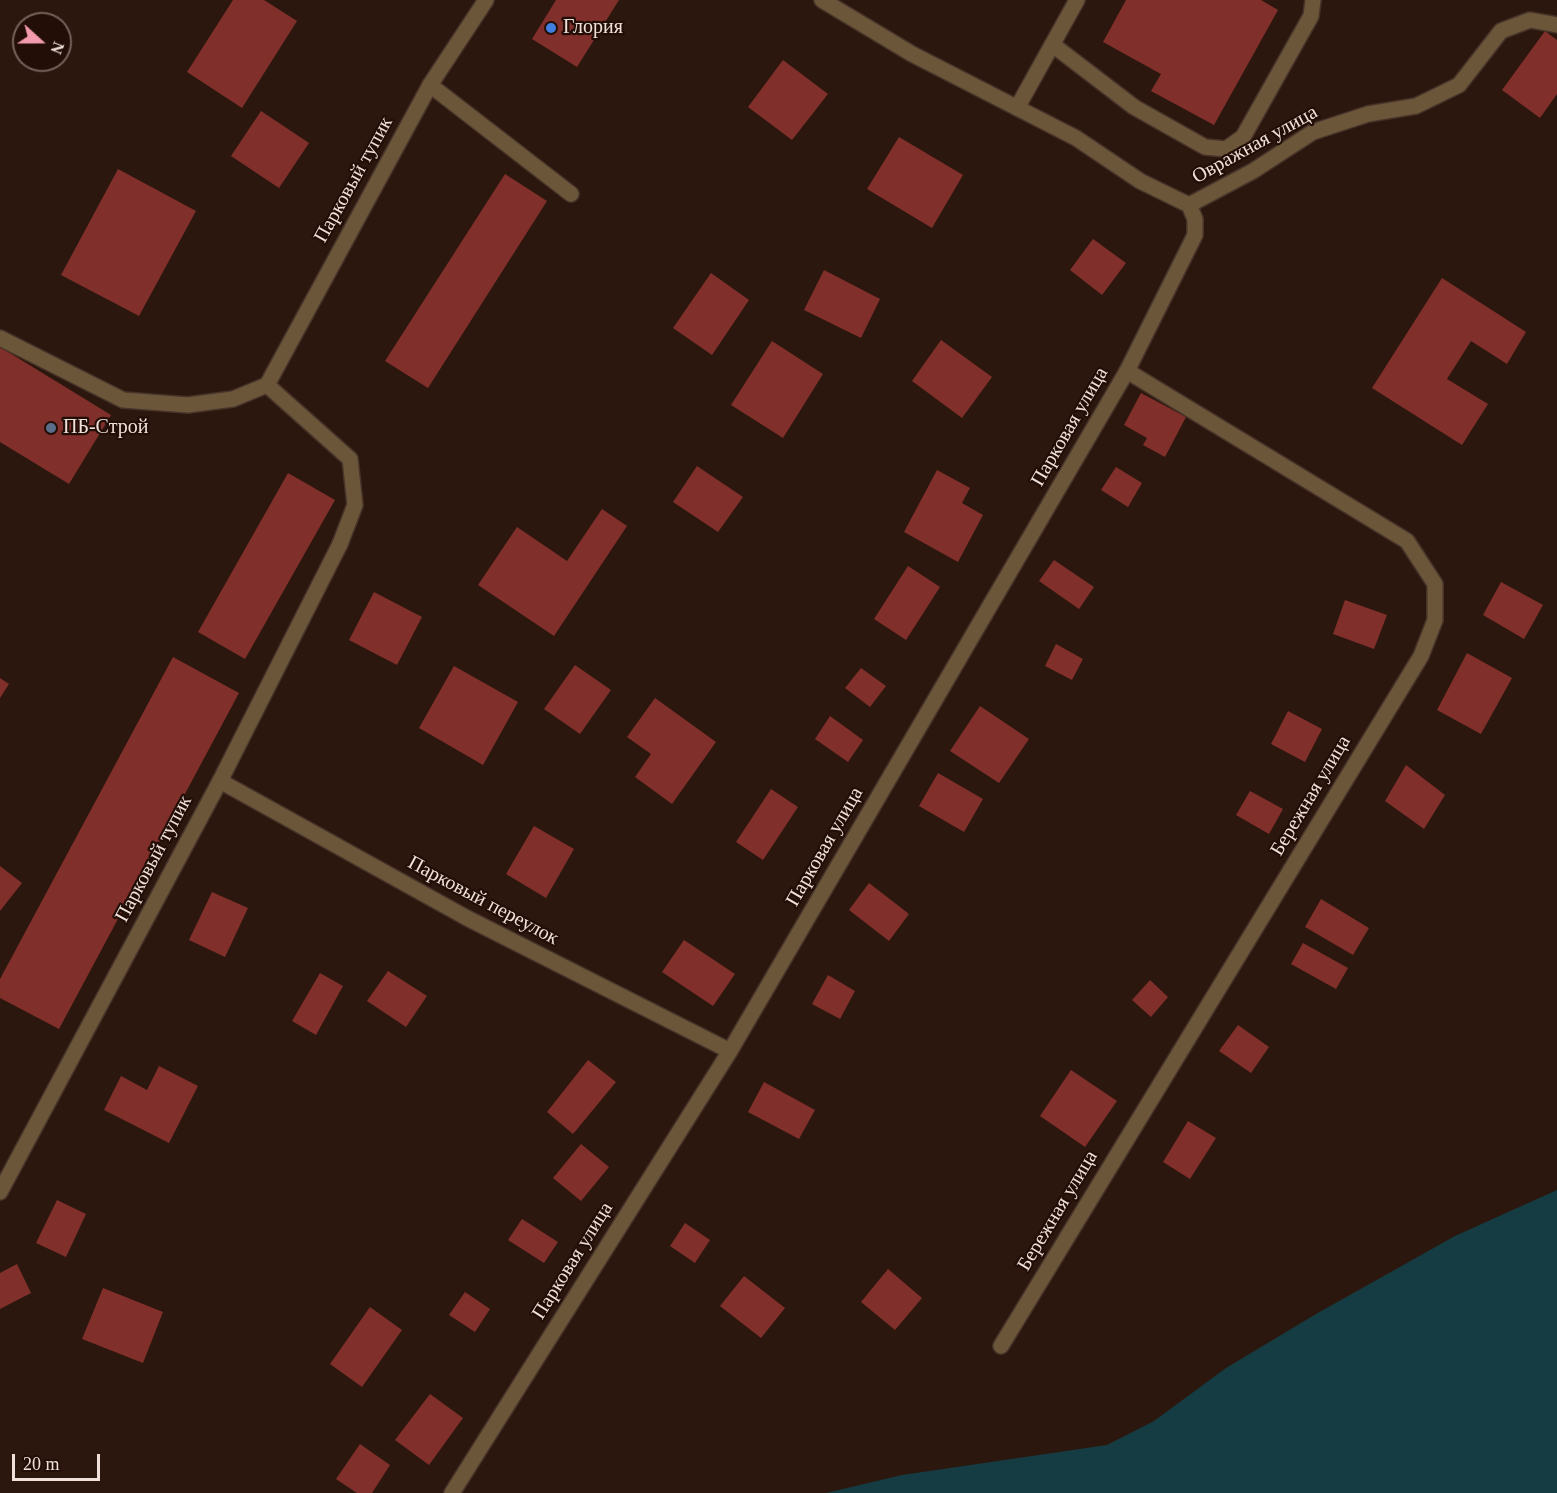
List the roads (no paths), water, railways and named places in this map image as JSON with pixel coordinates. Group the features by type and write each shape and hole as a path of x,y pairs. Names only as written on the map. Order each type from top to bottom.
{"street":[{"name":"Парковый тупик","path":"0,1192 220,781 340,544 355,505 350,459 267,385 430,85 486,0"},
{"path":"822,0 912,54 1076,138 1140,181 1190,205"},
{"path":"1017,108 1077,0"},
{"path":"1053,45 1134,107 1205,147 1226,149 1243,137 1311,16 1313,0"},
{"name":"Овражная улица","path":"1190,205 1253,171 1313,132 1368,114 1416,106 1459,85 1501,30 1530,20 1557,25"},
{"path":"430,85 571,194"},
{"name":"Парковая улица","path":"453,1493 730,1051 1126,371 1195,235 1195,219 1190,205"},
{"path":"0,338 123,400 188,405 232,399 267,385"},
{"name":"Бережная улица","path":"1001,1346 1421,656 1435,620 1435,584 1407,541 1126,371"},
{"name":"Парковый переулок","path":"220,781 467,918 730,1051"}],"water":[{"path":"1557,1190 1557,1493 826,1493 902,1475 1107,1445 1154,1421 1226,1368 1316,1314 1455,1236"}],"place":[{"name":"Глория","path":"551,28"},
{"name":"ПБ-Строй","path":"51,428"}]}
